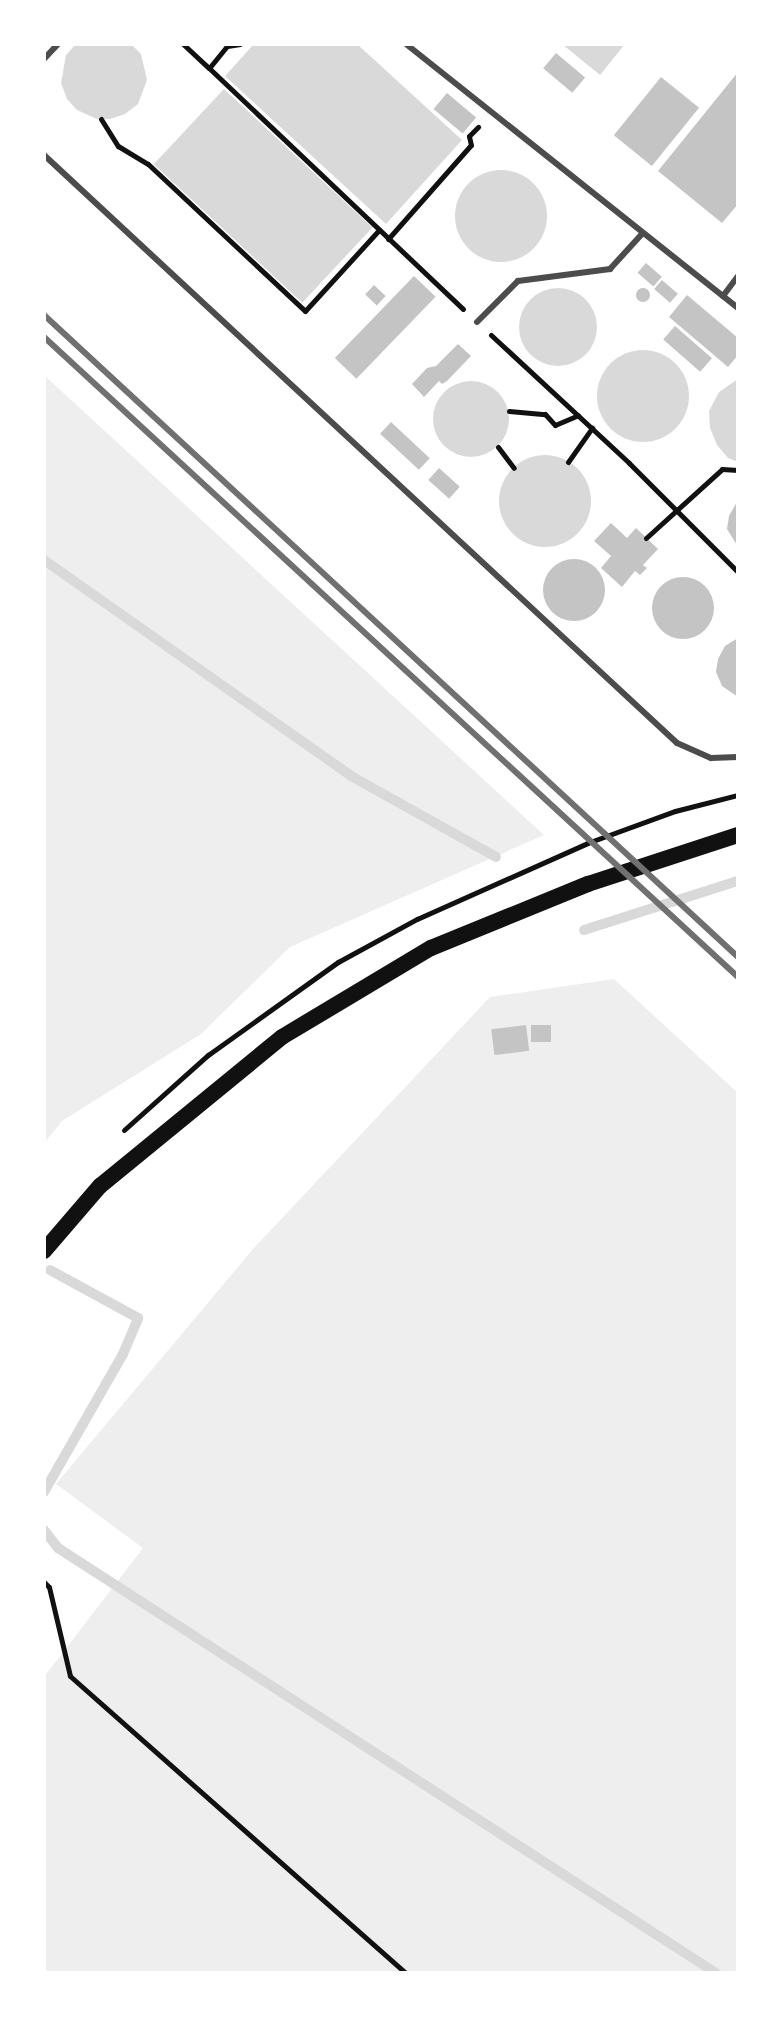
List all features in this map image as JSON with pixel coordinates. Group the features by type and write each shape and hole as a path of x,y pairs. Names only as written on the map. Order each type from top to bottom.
{"main road":[{"path":"44,1251 100,1186 282,1037 431,948 588,884 738,835"}],"lane":[{"path":"44,59 58,44"},
{"path":"406,44 738,308"},
{"path":"44,155 668,736 711,758 738,757"},
{"path":"477,322 518,281 610,269 642,234"},
{"path":"723,296 738,276"}],"path":[{"path":"183,44 209,68"},
{"path":"388,239 471,145 469,136 491,113"},
{"path":"101,119 118,146 148,164 305,311 379,230"},
{"path":"509,411 545,414 555,425 578,415"},
{"path":"568,462 592,428"},
{"path":"498,447 514,468"},
{"path":"646,538 722,469 738,470"},
{"path":"507,876 647,821 738,795"},
{"path":"44,1582 49,1587 70,1676 406,1973"}],"shaded area":[{"path":"76,44 131,44 141,54 147,80 138,104 125,114 110,119 97,119 77,110 67,99 61,83 66,55"},
{"path":"254,44 357,44 462,140 386,224 225,76"},
{"path":"562,44 625,44 600,75"},
{"path":"224,89 372,227 302,303 154,164"},
{"path":"501,170 518,174 533,184 543,199 547,216 543,233 533,248 518,258 501,262 484,258 469,248 459,233 455,216 459,199 469,184 484,174"},
{"path":"558,288 573,291 585,300 594,312 597,327 594,342 585,354 573,363 558,366 543,363 531,354 522,342 519,327 522,312 531,300 543,291"},
{"path":"643,350 660,354 675,364 685,379 689,396 685,413 675,428 660,438 643,442 626,438 611,428 601,413 597,396 601,379 611,364 626,354"},
{"path":"44,375 544,835 290,947 201,1034 62,1121 44,1143"},
{"path":"738,379 738,462 728,458 717,445 710,428 709,411 719,392"},
{"path":"464,381 478,381 492,387 503,398 509,419 507,434 498,446 486,455 464,457 450,451 439,440 433,426 433,412 439,398 450,387"},
{"path":"545,455 562,459 577,469 587,484 591,501 587,518 577,533 562,543 545,547 528,543 513,533 503,518 499,501 503,484 513,469 528,459"},
{"path":"614,979 738,1093 738,1973 44,1973 44,1677 143,1548 56,1484 253,1249 490,997"}],"building":[{"path":"556,53 585,77 572,93 543,68"},
{"path":"738,72 738,204 722,223 658,171"},
{"path":"661,77 699,108 652,166 614,135"},
{"path":"447,93 476,117 463,134 434,109"},
{"path":"646,263 662,277 653,287 637,273"},
{"path":"414,276 436,297 356,379 335,358"},
{"path":"662,280 678,294 670,303 654,289"},
{"path":"374,285 386,296 377,305 365,295"},
{"path":"643,288 650,295 643,302 636,295"},
{"path":"687,295 738,338 738,355 728,367 669,317"},
{"path":"675,326 712,358 700,372 663,340"},
{"path":"458,344 471,356 447,381 442,384 439,381 424,397 412,384"},
{"path":"391,422 430,458 419,470 380,434"},
{"path":"439,468 460,487 449,499 428,480"},
{"path":"738,500 738,547 727,529 729,516"},
{"path":"611,523 627,538 636,528 658,549 643,565 647,568 640,575 635,571 622,587 601,568 611,556 594,541"},
{"path":"574,559 586,561 596,568 603,578 603,602 596,612 586,619 574,621 562,619 552,612 545,602 543,590 545,578 552,568 562,561"},
{"path":"683,577 695,579 705,586 712,596 712,620 705,630 695,637 683,639 671,637 661,630 654,620 652,608 654,596 661,586 671,579"},
{"path":"738,638 738,697 722,686 716,672 725,646"},
{"path":"526,1025 529,1051 494,1055 491,1029"},
{"path":"531,1025 551,1025 551,1042 531,1042"}],"waterway":[{"path":"44,560 351,776 496,857"},
{"path":"584,930 738,881"},
{"path":"44,1492 123,1354 138,1318 50,1270"},
{"path":"44,1530 58,1548 716,1973"}],"railway":[{"path":"44,315 738,957"},
{"path":"44,337 738,977"}]}
